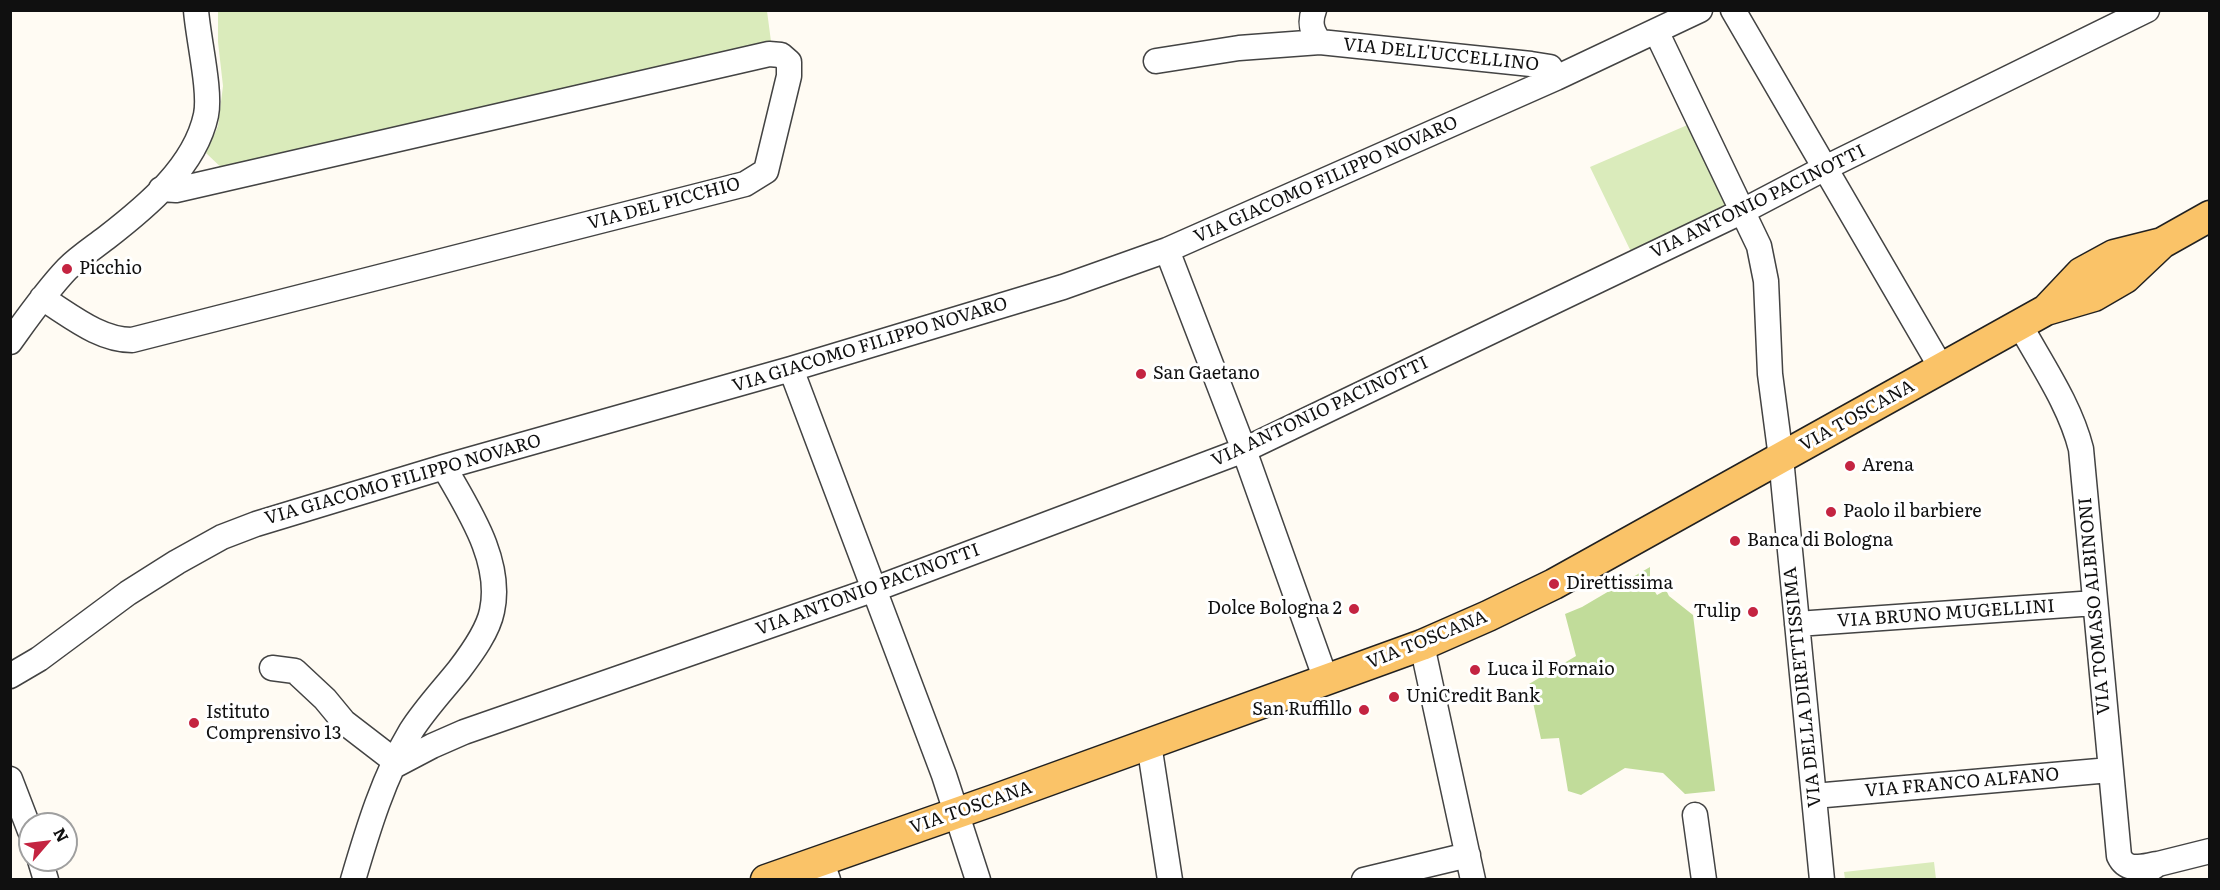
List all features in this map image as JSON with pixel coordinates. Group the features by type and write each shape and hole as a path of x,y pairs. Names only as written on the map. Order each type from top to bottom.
{"main road":[{"name":"VIA TOSCANA","path":"766,879 825,870 955,814 1422,645 1554,584 2046,310 2094,296 2125,278 2162,243 2210,216"}],"street":[{"path":"10,342 42,298 67,269 141,209 189,156 206,114 207,95 196,10"},
{"name":"VIA DELL'UCCELLINO","path":"1314,10 1311,18 1313,33 1320,42"},
{"name":"VIA GIACOMO FILIPPO NOVARO","path":"10,676 39,659 128,593 222,537 256,524 444,467 791,369 1063,287 1167,250 1556,78 1700,10"},
{"path":"1733,10 1942,369"},
{"name":"VIA ANTONIO PACINOTTI","path":"395,764 464,732 875,589 1244,450 1743,211 1825,168 2147,10"},
{"name":"VIA DELLA DIRETTISSIMA","path":"1656,31 1759,246 1766,281 1770,374 1781,458 1822,879"},
{"name":"VIA DELL'UCCELLINO","path":"1156,61 1239,48 1320,42 1531,64 1550,67 1556,78"},
{"name":"VIA DEL PICCHIO","path":"42,298 87,326 116,340 132,340 745,184 766,171 789,76 789,62 781,55 769,54 176,190 161,189"},
{"path":"1167,250 1244,450 1326,680"},
{"name":"VIA TOMASO ALBINONI","path":"2020,325 2066,409 2081,449 2118,856 2121,862 2133,868 2158,864"},
{"path":"791,369 944,775 978,879"},
{"path":"353,879 381,796 411,732 480,639 492,611 493,583 489,556 480,532 444,467"},
{"name":"VIA BRUNO MUGELLINI","path":"1797,624 2095,603"},
{"path":"1422,645 1473,879"},
{"name":"VIA GIACOMO FILIPPO NOVARO","path":"10,694 39,659"},
{"path":"272,668 295,671 325,699 344,722 395,764"},
{"path":"1149,744 1170,879"},
{"name":"VIA FRANCO ALFANO","path":"1814,796 2110,770"},
{"path":"10,779 16,805"},
{"path":"1695,815 1704,879"},
{"path":"2138,879 2140,875 2158,864 2210,851"},
{"path":"1364,879 1468,855"}],"green space":[{"path":"218,11 767,11 772,49 229,175 206,153 218,126 223,86 218,42"},
{"path":"1699,120 1743,211 1636,262 1590,167"},
{"path":"1650,567 1650,584 1657,595 1666,590 1669,596 1693,615 1715,791 1685,794 1663,773 1625,768 1581,795 1568,791 1559,738 1541,739 1529,684 1576,656 1565,614 1582,607"},
{"path":"1934,862 1936,879 1845,879 1844,872"}],"place":[{"name":"Picchio","path":"67,269"},
{"name":"San Gaetano","path":"1141,374"},
{"name":"Arena","path":"1850,466"},
{"name":"Paolo il barbiere","path":"1831,512"},
{"name":"Banca di Bologna","path":"1735,541"},
{"name":"Direttissima","path":"1554,584"},
{"name":"Dolce Bologna 2","path":"1354,609"},
{"name":"Tulip","path":"1753,612"},
{"name":"Luca il Fornaio","path":"1475,670"},
{"name":"UniCredit Bank","path":"1394,697"},
{"name":"San Ruffillo","path":"1364,710"},
{"name":"Istituto Comprensivo 13","path":"194,723"}]}
